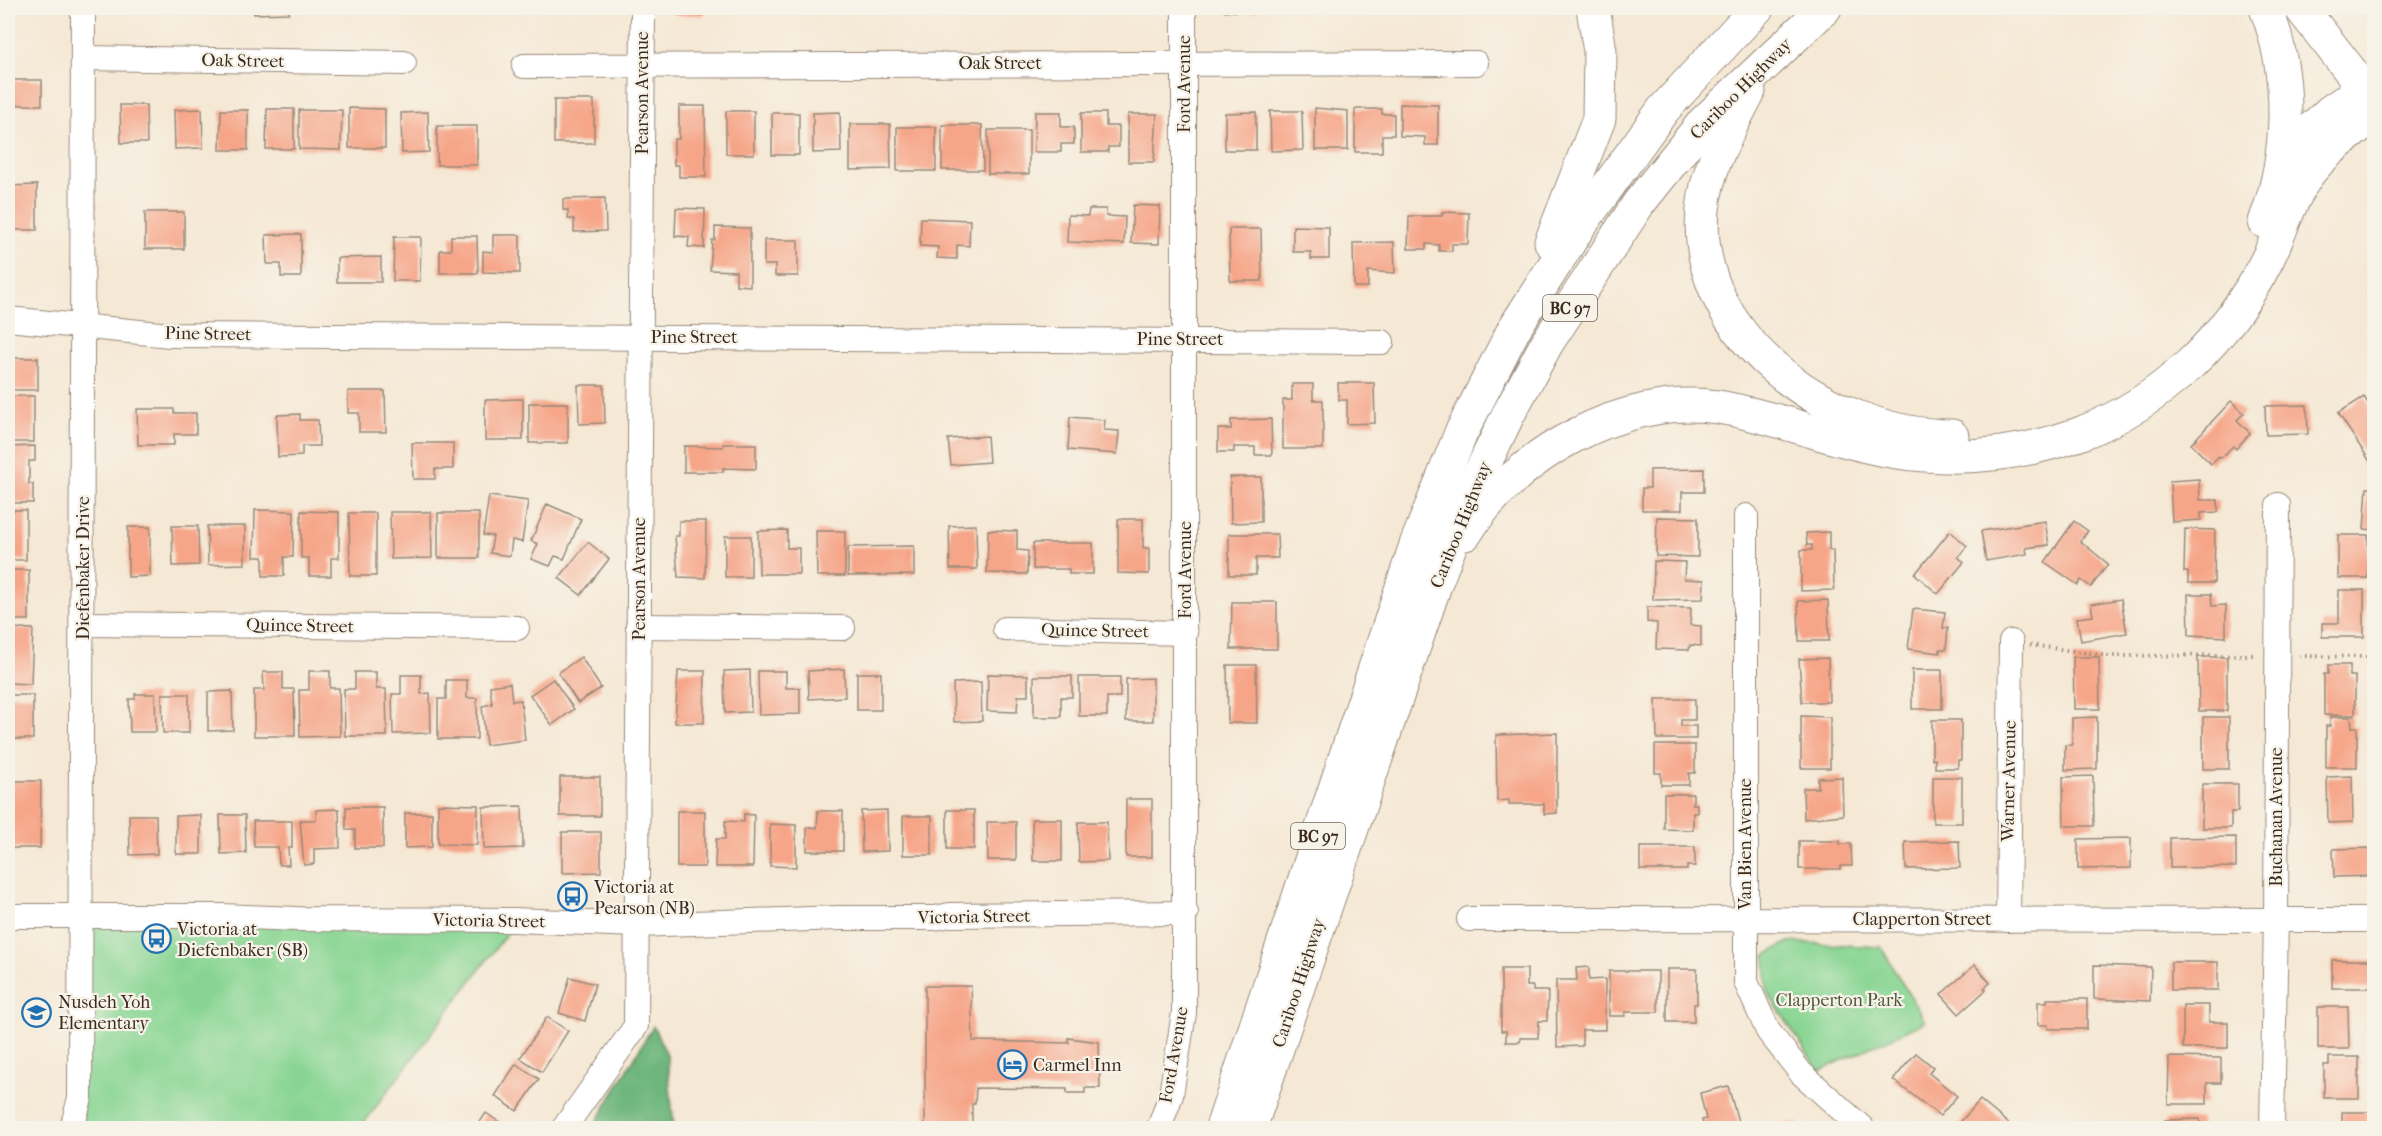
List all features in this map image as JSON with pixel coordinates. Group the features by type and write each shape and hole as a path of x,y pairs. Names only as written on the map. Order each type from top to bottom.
{"main road":[{"path":"1514,329 1567,206 1599,119 1600,51 1593,8"},
{"name":"Cariboo Highway","path":"1222,1128 1416,544 1461,433 1514,329 1580,225 1663,110 1757,8"},
{"name":"Cariboo Highway","path":"1250,1128 1437,579 1480,474 1547,343 1639,203 1704,122 1825,8"},
{"path":"1758,73 1720,145 1704,196 1703,248 1722,307 1749,345 1786,378 1821,399 1886,425 1941,436 1982,436 2021,430 2074,414 2124,392 2165,364 2197,336 2226,302 2251,258 2269,210 2284,154 2284,93 2275,32 2266,8"},
{"path":"2301,8 2371,101"},
{"path":"2284,154 2331,111 2371,101"},
{"path":"1437,579 1469,529 1506,484 1543,453 1579,432 1627,416 1673,406 1716,407 1872,447 1922,455 1978,456 2025,449 2079,434 2121,414 2168,385 2207,349 2240,309 2268,257 2288,205 2310,172 2371,101"}],"street":[{"name":"Diefenbaker Drive","path":"72,1128 80,1098 82,915 83,8"},
{"name":"Pearson Avenue","path":"564,1128 636,1026 643,8"},
{"name":"Ford Avenue","path":"1159,1128 1170,1095 1184,1013 1186,914 1184,8"},
{"name":"Oak Street","path":"83,58 404,63"},
{"name":"Oak Street","path":"524,66 1184,62 1476,63"},
{"name":"Pine Street","path":"8,319 170,335 1184,339 1382,342"},
{"name":"Buchanan Avenue","path":"2272,1128 2276,920 2278,505"},
{"name":"Van Bien Avenue","path":"1746,516 1746,982 1768,1031 1801,1072 1862,1128"},
{"name":"Quince Street","path":"82,624 517,628"},
{"path":"638,626 843,628"},
{"name":"Quince Street","path":"1005,629 1185,633"},
{"name":"Warner Avenue","path":"2008,920 2011,642"},
{"name":"Victoria Street","path":"8,916 514,920 636,925 721,920 935,918 950,915 1186,914"},
{"name":"Clapperton Street","path":"1469,919 2374,920"}],"path":[{"path":"2011,642 2109,656 2374,657"}],"green space":[{"path":"520,916 360,1128 61,1128 81,1043 80,919"},
{"name":"Clapperton Park","path":"1788,942 1881,947 1925,1022 1819,1071 1767,992 1765,956"},
{"path":"653,1026 667,1055 674,1128 593,1128"}],"building":[{"path":"123,8 149,8 149,12 123,12"},
{"path":"209,8 247,8 247,10 209,10"},
{"path":"253,8 289,8 289,13 254,14"},
{"path":"677,8 704,8 704,15 677,15"},
{"path":"853,8 880,8 880,10 853,10"},
{"path":"919,8 933,8 933,12 919,12"},
{"path":"1010,8 1024,8 1024,13 1010,13"},
{"path":"1102,8 1113,8 1114,11 1102,12"},
{"path":"1224,8 1257,8 1257,12 1224,11"},
{"path":"1314,8 1341,8 1341,10 1314,10"},
{"path":"1401,8 1440,8 1440,10 1401,10"},
{"path":"1464,8 1485,8 1485,13 1464,13"},
{"path":"8,80 42,80 42,105 8,105"},
{"path":"554,100 594,100 594,143 554,143"},
{"path":"1400,104 1438,105 1438,145 1425,145 1425,137 1400,136"},
{"path":"120,105 146,105 147,143 121,143"},
{"path":"679,106 705,106 706,177 679,177 679,165 674,165 674,139 679,139"},
{"path":"349,108 385,109 385,148 349,148"},
{"path":"1315,108 1348,111 1348,150 1315,150"},
{"path":"202,109 203,148 175,149 174,110"},
{"path":"267,109 294,109 294,149 266,149"},
{"path":"1355,109 1382,109 1382,114 1394,114 1394,135 1382,135 1382,152 1355,152"},
{"path":"221,110 248,110 248,150 220,150"},
{"path":"299,110 342,110 341,150 299,149"},
{"path":"726,111 754,111 754,154 726,154"},
{"path":"1270,111 1302,111 1303,150 1271,151"},
{"path":"428,112 429,152 402,153 401,113"},
{"path":"840,112 841,152 813,153 813,113"},
{"path":"1035,112 1061,112 1061,127 1074,127 1074,144 1061,144 1061,152 1034,152"},
{"path":"1256,112 1256,150 1225,150 1225,113"},
{"path":"772,113 799,113 799,155 772,155"},
{"path":"1081,113 1106,113 1106,126 1119,126 1119,147 1108,147 1108,152 1081,152"},
{"path":"1128,114 1157,114 1154,162 1128,162"},
{"path":"850,124 890,124 891,169 850,170"},
{"path":"942,125 982,125 983,170 942,170"},
{"path":"437,126 477,126 477,165 437,165"},
{"path":"897,127 936,127 936,171 897,171"},
{"path":"988,130 1029,130 1029,174 988,174"},
{"path":"37,185 37,230 8,230 8,186"},
{"path":"605,198 606,231 574,232 574,219 568,219 568,210 563,210 563,199"},
{"path":"1133,205 1160,206 1159,244 1131,243"},
{"path":"676,208 705,209 704,248 688,247 689,237 675,236"},
{"path":"1089,209 1106,209 1106,216 1125,217 1124,244 1067,242 1068,215 1088,216"},
{"path":"145,212 184,212 184,249 145,249"},
{"path":"1442,212 1469,213 1468,244 1452,244 1452,251 1439,251 1439,245 1426,244 1426,249 1408,249 1409,216 1442,216"},
{"path":"921,218 970,220 969,246 957,245 957,259 937,258 938,247 920,246"},
{"path":"1293,226 1329,227 1329,259 1311,259 1311,252 1293,252"},
{"path":"715,227 750,228 750,286 736,285 736,271 710,270"},
{"path":"1229,229 1261,229 1262,281 1230,281"},
{"path":"301,234 301,277 281,277 281,264 267,264 266,235"},
{"path":"493,235 520,235 520,273 483,272 483,251 493,252"},
{"path":"451,236 477,236 478,273 440,273 440,250 451,250"},
{"path":"394,237 421,237 420,281 393,281"},
{"path":"764,240 798,240 798,276 775,276 775,265 764,265"},
{"path":"1394,242 1395,273 1368,271 1368,287 1354,287 1353,243"},
{"path":"381,257 381,282 337,282 337,258"},
{"path":"8,358 38,358 38,390 8,390"},
{"path":"1338,383 1374,383 1375,423 1347,424 1347,400 1339,400"},
{"path":"1292,384 1313,384 1313,400 1323,400 1323,449 1283,449 1283,400 1292,400"},
{"path":"578,385 604,385 605,423 579,424"},
{"path":"348,391 385,391 386,432 359,432 359,413 348,413"},
{"path":"8,396 34,396 34,442 8,442"},
{"path":"2364,397 2374,412 2374,461 2371,463 2338,413"},
{"path":"523,399 523,440 485,440 485,400"},
{"path":"2231,401 2244,413 2237,420 2250,433 2236,449 2233,446 2211,464 2191,444"},
{"path":"529,403 568,403 568,443 529,443"},
{"path":"2307,405 2308,434 2266,435 2265,406"},
{"path":"137,409 174,409 174,413 196,413 196,434 174,434 174,445 138,445"},
{"path":"300,414 300,420 318,420 319,446 302,446 302,456 278,457 277,415"},
{"path":"1070,417 1105,420 1104,430 1119,431 1117,454 1068,450"},
{"path":"1271,419 1272,455 1255,455 1255,447 1234,447 1234,452 1218,452 1218,429 1231,429 1231,420"},
{"path":"987,436 989,462 951,465 948,439"},
{"path":"412,443 453,443 453,469 435,469 435,479 413,479"},
{"path":"723,444 756,444 756,469 723,468 723,472 684,472 684,446 723,447"},
{"path":"35,446 35,461 29,461 29,484 33,484 33,503 8,503 8,447"},
{"path":"1704,469 1704,492 1682,492 1682,510 1642,510 1642,488 1650,488 1650,470"},
{"path":"1230,477 1261,477 1261,522 1231,523"},
{"path":"2199,479 2200,500 2218,500 2218,512 2201,513 2201,520 2172,522 2170,481"},
{"path":"2367,488 2374,488 2374,530 2364,529"},
{"path":"489,496 528,501 522,542 512,540 510,556 490,553 493,536 483,535"},
{"path":"547,504 581,519 564,559 555,556 550,566 531,559 538,544 531,541"},
{"path":"8,510 26,510 26,560 8,560"},
{"path":"255,510 294,511 293,557 284,557 284,576 263,576 263,557 254,557"},
{"path":"301,511 339,512 339,558 331,558 331,576 309,576 309,558 301,558"},
{"path":"390,512 431,512 432,558 391,559"},
{"path":"349,513 376,513 376,576 350,576"},
{"path":"438,513 479,513 479,558 438,558"},
{"path":"1657,517 1698,518 1698,557 1656,556"},
{"path":"1118,519 1143,519 1143,548 1149,548 1149,574 1118,573"},
{"path":"679,521 706,521 705,578 678,577 675,536 679,536"},
{"path":"2045,521 2049,545 2026,548 2027,554 1986,561 1981,531"},
{"path":"2074,521 2088,531 2080,541 2108,564 2091,587 2081,580 2078,585 2045,562"},
{"path":"976,525 977,569 950,569 949,526"},
{"path":"172,526 198,526 199,565 173,566"},
{"path":"207,526 245,526 245,564 208,565"},
{"path":"128,527 150,527 150,576 128,577"},
{"path":"2185,529 2215,530 2214,583 2188,583 2188,572 2184,572"},
{"path":"787,530 787,548 799,548 799,574 759,574 758,531"},
{"path":"988,530 1017,531 1017,550 1028,551 1027,574 987,573"},
{"path":"816,531 845,531 845,576 817,576"},
{"path":"1950,531 1967,546 1958,557 1964,562 1938,594 1915,574"},
{"path":"1829,532 1829,550 1833,550 1834,590 1801,591 1801,550 1812,550 1812,545 1807,545 1806,533"},
{"path":"1229,534 1277,534 1278,558 1256,558 1256,575 1229,575"},
{"path":"2338,535 2368,535 2368,578 2338,578"},
{"path":"725,536 751,536 751,577 725,577"},
{"path":"588,542 609,559 581,595 559,578"},
{"path":"1033,543 1093,543 1093,574 1069,574 1069,569 1033,569"},
{"path":"914,546 914,575 848,576 848,547"},
{"path":"1654,561 1685,562 1684,579 1704,580 1703,599 1653,600"},
{"path":"8,570 29,570 29,620 8,620"},
{"path":"2339,590 2364,590 2364,637 2322,637 2322,623 2339,623"},
{"path":"2188,594 2211,594 2212,606 2226,605 2226,637 2189,635"},
{"path":"2121,599 2127,633 2081,641 2077,618 2093,616 2091,604"},
{"path":"1828,600 1829,641 1799,641 1798,601"},
{"path":"1232,602 1277,602 1277,649 1231,649"},
{"path":"1647,607 1691,608 1690,625 1701,626 1701,646 1690,645 1689,650 1656,649 1657,623 1647,622"},
{"path":"1913,609 1945,612 1943,628 1948,628 1946,650 1940,649 1940,653 1908,649"},
{"path":"8,628 33,629 31,684 8,683"},
{"path":"581,657 601,688 578,703 558,673"},
{"path":"2073,657 2099,657 2100,709 2074,709"},
{"path":"2198,657 2227,657 2227,711 2199,711"},
{"path":"1828,658 1829,702 1802,702 1799,659"},
{"path":"1227,665 1256,665 1257,723 1228,723"},
{"path":"2328,665 2350,665 2350,676 2355,676 2355,715 2324,715 2324,674 2328,674"},
{"path":"844,669 845,697 809,699 808,671"},
{"path":"750,670 751,712 725,713 724,671"},
{"path":"1912,670 1942,670 1942,709 1912,709"},
{"path":"309,671 330,671 330,688 339,688 340,736 300,737 299,690 309,690"},
{"path":"678,671 705,671 704,723 675,723"},
{"path":"758,671 786,671 786,688 800,688 800,714 759,715"},
{"path":"263,672 283,672 283,689 294,689 295,736 254,736 254,690 264,690"},
{"path":"355,672 376,672 376,689 386,689 387,736 345,736 344,689 355,689"},
{"path":"857,673 881,673 881,710 857,710"},
{"path":"988,674 1028,675 1028,696 1018,696 1017,712 987,711"},
{"path":"401,675 421,675 421,694 430,693 431,733 393,734 392,694 401,694"},
{"path":"1034,676 1072,676 1072,697 1061,697 1061,717 1034,717"},
{"path":"1079,677 1120,677 1120,697 1107,697 1107,716 1079,716"},
{"path":"1153,678 1153,721 1126,721 1126,679"},
{"path":"553,679 574,709 552,725 530,695"},
{"path":"446,680 467,680 467,698 477,698 477,739 438,739 438,699 446,699"},
{"path":"981,682 982,721 954,722 953,683"},
{"path":"510,683 512,701 521,700 525,740 486,745 482,706 492,704 490,686"},
{"path":"232,691 233,730 208,731 208,692"},
{"path":"135,694 155,694 156,732 130,732 129,699 135,699"},
{"path":"162,694 189,694 189,733 163,733"},
{"path":"8,695 33,695 33,739 8,739"},
{"path":"1656,699 1695,699 1695,720 1681,720 1681,726 1696,726 1696,739 1657,739"},
{"path":"1801,716 1830,717 1830,768 1801,768"},
{"path":"2097,717 2097,769 2065,770 2065,745 2072,745 2072,718"},
{"path":"2203,717 2229,717 2229,769 2203,769"},
{"path":"2330,717 2351,717 2352,727 2357,727 2357,767 2326,767 2326,726 2330,726"},
{"path":"1932,720 1961,720 1961,760 1958,760 1958,768 1935,768 1935,759 1932,759"},
{"path":"1557,733 1557,813 1544,814 1544,804 1509,804 1509,800 1497,801 1496,735"},
{"path":"1655,745 1695,745 1695,773 1689,773 1689,785 1661,785 1661,773 1655,773"},
{"path":"2093,776 2094,826 2064,826 2063,777"},
{"path":"2352,776 2353,822 2328,823 2327,777"},
{"path":"560,777 600,777 600,816 560,816"},
{"path":"1842,777 1843,815 1804,819 1803,788 1818,788 1818,778"},
{"path":"1933,777 1962,777 1962,823 1933,823"},
{"path":"10,781 41,781 40,848 9,848"},
{"path":"2202,784 2238,784 2238,812 2231,812 2231,828 2202,828"},
{"path":"1664,794 1693,794 1693,804 1697,804 1697,813 1693,813 1693,830 1664,829"},
{"path":"1126,799 1152,799 1152,857 1126,857"},
{"path":"438,804 478,805 477,845 438,844"},
{"path":"522,806 523,848 484,849 483,807"},
{"path":"346,807 383,807 383,848 355,848 355,830 346,830"},
{"path":"339,809 340,848 314,849 314,864 304,865 300,820 316,820 316,810"},
{"path":"887,810 888,851 862,852 861,811"},
{"path":"947,810 974,810 974,849 947,849"},
{"path":"677,811 705,811 705,867 677,867"},
{"path":"818,811 843,811 843,851 807,851 807,827 817,828"},
{"path":"405,813 432,813 432,847 405,848"},
{"path":"744,814 754,815 753,867 715,867 716,839 725,839 725,821 744,822"},
{"path":"129,815 156,815 157,854 130,855"},
{"path":"201,815 201,854 176,854 176,816"},
{"path":"220,815 245,815 246,853 221,854"},
{"path":"903,816 932,816 932,855 903,855"},
{"path":"1032,819 1062,819 1062,861 1033,861"},
{"path":"253,821 292,821 292,848 288,848 289,865 279,865 278,847 254,847"},
{"path":"987,822 1016,822 1016,860 988,860"},
{"path":"1078,822 1107,822 1108,861 1079,862"},
{"path":"770,824 796,825 796,867 770,866"},
{"path":"562,832 601,832 601,872 562,873"},
{"path":"2236,837 2236,867 2170,868 2170,838"},
{"path":"2131,838 2131,868 2078,869 2078,839"},
{"path":"1799,841 1840,841 1840,844 1851,844 1852,866 1841,866 1841,869 1799,869"},
{"path":"1959,841 1960,868 1906,869 1905,842"},
{"path":"1640,847 1695,847 1695,866 1687,866 1687,870 1640,870"},
{"path":"2374,848 2374,876 2334,877 2333,849"},
{"path":"2332,960 2374,960 2374,988 2332,988"},
{"path":"2171,962 2218,962 2218,990 2171,990"},
{"path":"1975,965 1990,983 1984,988 1986,990 1959,1014 1941,994"},
{"path":"2094,965 2151,967 2150,1001 2094,999"},
{"path":"1589,967 1589,980 1605,979 1605,1030 1582,1030 1582,1046 1557,1047 1556,980 1577,980 1576,968"},
{"path":"1501,969 1527,969 1527,986 1533,986 1533,991 1548,991 1547,1021 1539,1021 1538,1038 1520,1038 1520,1042 1506,1042 1506,1031 1501,1031"},
{"path":"1667,969 1697,969 1697,1004 1694,1004 1694,1022 1667,1022"},
{"path":"1609,971 1658,971 1658,1012 1625,1012 1625,1016 1609,1016"},
{"path":"570,977 595,984 585,1021 559,1013"},
{"name":"Carmel Inn","path":"925,986 971,986 973,1041 1069,1043 1068,1038 1099,1042 1100,1088 1085,1088 1085,1093 1067,1093 1067,1089 976,1088 975,1104 972,1104 972,1128 925,1128"},
{"path":"2047,999 2087,999 2087,1029 2048,1029 2048,1025 2038,1025 2038,1002 2047,1002"},
{"path":"2183,1005 2209,1005 2209,1022 2228,1022 2228,1048 2183,1048"},
{"path":"2318,1007 2348,1007 2349,1049 2318,1049"},
{"path":"547,1017 568,1031 542,1072 520,1058"},
{"path":"1916,1053 1933,1067 1929,1073 1957,1096 1940,1116 1893,1080"},
{"path":"2169,1057 2221,1058 2221,1083 2207,1083 2207,1104 2168,1104"},
{"path":"2329,1057 2359,1057 2359,1098 2324,1098 2324,1065 2329,1065"},
{"path":"516,1064 539,1079 517,1111 495,1096"},
{"path":"1728,1086 1739,1125 1704,1128 1702,1120 1706,1119 1700,1093"},
{"path":"1980,1100 2010,1125 2007,1128 1955,1128"},
{"path":"2342,1112 2370,1112 2370,1128 2342,1128"},
{"path":"486,1113 508,1128 476,1128"},
{"path":"2200,1119 2200,1128 2165,1128 2165,1120"},
{"path":"1762,1123 1798,1123 1798,1128 1762,1128"}],"place":[{"name":"Victoria at Pearson (NB)","path":"573,897"},
{"name":"Victoria at Diefenbaker (SB)","path":"156,939"},
{"name":"Nusdeh Yoh Elementary","path":"37,1012"},
{"name":"Carmel Inn","path":"1012,1065"}]}
